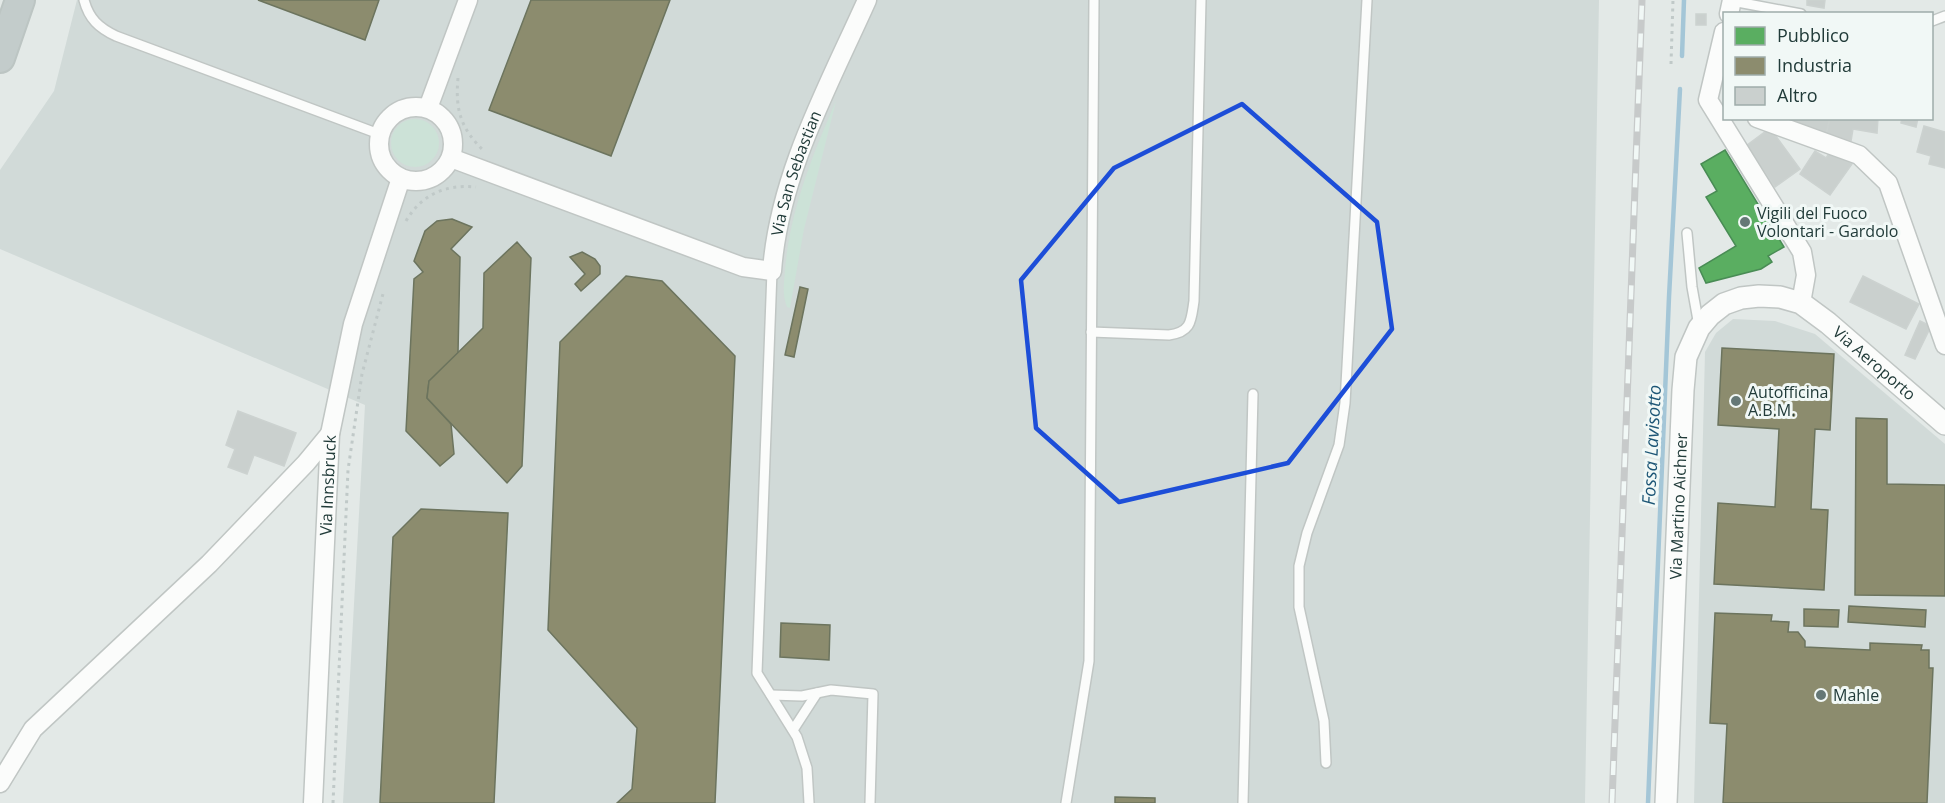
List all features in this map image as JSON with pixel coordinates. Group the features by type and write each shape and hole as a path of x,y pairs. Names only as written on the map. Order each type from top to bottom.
{"highway":[{"path":"0,58 20,0"}],"street":[{"path":"428,108 468,0"},
{"name":"Via San Sebastian","path":"772,271 780,215 801,151 867,0"},
{"path":"1716,103 1723,48"},
{"path":"416,106 428,108 439,114 447,123 454,146 451,158 445,168 430,178 412,181 401,178 384,165 380,155 379,134 385,122 404,108 416,106"},
{"path":"1726,120 1802,252 1806,275 1801,303"},
{"path":"1763,120 1859,155 1888,183 1945,345"},
{"path":"451,158 743,267 772,271"},
{"name":"Via Innsbruck","path":"313,803 330,434 353,324 401,178"},
{"name":"Via Martino Aichner","path":"1666,803 1686,357 1699,328 1724,304 1741,298 1759,296 1780,297 1801,303"},
{"name":"Via Aeroporto","path":"1801,303 1828,323 1945,424"},
{"path":"0,783 33,729 209,564 306,463 330,434"}],"lane":[{"path":"84,0 88,13 100,28 116,36 379,134"},
{"path":"1066,803 1089,661 1094,0"},
{"path":"1091,332 1169,334 1180,333 1191,323 1194,301 1201,0"},
{"path":"1326,763 1324,721 1299,607 1299,566 1307,532 1339,445 1345,403 1367,0"},
{"path":"1731,5 1785,12"},
{"path":"1687,233 1692,287 1699,328"},
{"name":"Via San Sebastian","path":"772,271 757,673 797,737 807,768 809,803"},
{"path":"1243,803 1253,394"},
{"path":"771,695 802,696 831,690 873,694 870,803"},
{"path":"793,730 818,693"}],"path":[{"path":"1671,64 1673,0"},
{"path":"458,75 458,112 469,137 486,154"},
{"path":"404,226 418,204 438,190 462,186 480,187"},
{"path":"333,803 348,470 362,374 386,281"}],"highlighted area":[{"path":"1242,104 1377,222 1392,329 1288,463 1119,502 1036,428 1021,280 1114,168"}],"shaded area":[{"path":"77,0 1599,0 1585,803 343,803 365,405 0,249 0,170 54,91"},
{"path":"1733,319 1775,321 1815,334 1945,444 1945,803 1694,803 1705,352 1716,333"}],"green space":[{"path":"836,101 804,229 790,308 785,302 784,289 792,226 803,184"},
{"path":"415,119 432,126 439,143 432,160 415,167 398,160 391,143 398,126"}],"building: Pubblico":[{"name":"Vigili del Fuoco Volontari - Gardolo","path":"1725,150 1784,247 1768,256 1772,262 1761,269 1706,283 1699,268 1736,246 1706,197 1717,191 1701,164"}],"building: Industria":[{"path":"258,0 379,0 365,40"},
{"path":"531,0 670,0 611,156 489,110"},
{"path":"452,219 472,227 451,249 460,257 458,353 429,381 427,398 451,424 454,454 440,466 406,431 414,279 423,272 414,261 425,231 437,221"},
{"path":"517,242 531,258 522,466 507,483 427,398 429,381 483,328 484,273"},
{"path":"582,252 595,259 600,266 600,274 581,291 575,284 585,274 570,257"},
{"path":"626,276 662,281 735,356 715,803 617,803 632,789 637,728 548,630 560,342"},
{"path":"800,287 808,289 794,357 785,355"},
{"path":"1722,348 1834,354 1830,430 1815,429 1811,509 1828,510 1824,590 1714,584 1718,503 1775,507 1779,429 1718,425"},
{"path":"1856,418 1887,419 1887,484 1945,485 1945,596 1855,595"},
{"path":"421,509 508,513 494,803 380,803 393,537"},
{"path":"1849,606 1926,610 1925,627 1848,622"},
{"path":"1804,609 1839,610 1838,627 1804,626"},
{"name":"Mahle","path":"1715,613 1772,615 1771,621 1789,622 1788,632 1798,632 1805,641 1805,647 1870,650 1870,643 1922,645 1921,650 1929,650 1929,668 1933,668 1927,803 1723,803 1727,724 1710,723"},
{"path":"781,623 830,625 829,660 780,657"},
{"path":"1115,797 1155,798 1155,803 1115,803"}],"building: Altro":[{"path":"1807,0 1825,0 1824,8 1807,5"},
{"path":"1696,14 1706,14 1706,25 1696,25"},
{"path":"1790,120 1830,120 1826,135"},
{"path":"1830,120 1878,120 1877,133 1853,129 1851,141 1826,135"},
{"path":"1902,120 1918,120 1916,127 1901,123"},
{"path":"1924,126 1945,132 1945,168 1929,164 1931,156 1917,152"},
{"path":"1770,128 1800,169 1775,187 1746,146"},
{"path":"1832,149 1852,164 1830,195 1800,174 1815,151 1826,158"},
{"path":"1863,276 1919,304 1906,329 1850,302"},
{"path":"1920,321 1931,326 1915,359 1905,355"},
{"path":"238,411 296,433 284,466 254,455 247,474 228,467 235,449 226,445"}],"waterway":[{"name":"Fossa Lavisotto","path":"1682,56 1684,0"},
{"name":"Fossa Lavisotto","path":"1648,803 1680,89"}],"railway":[{"path":"1612,803 1642,0"}],"place":[{"name":"Vigili del Fuoco Volontari - Gardolo","path":"1745,222"},
{"name":"Autofficina A.B.M.","path":"1736,401"},
{"name":"Mahle","path":"1821,695"}]}
